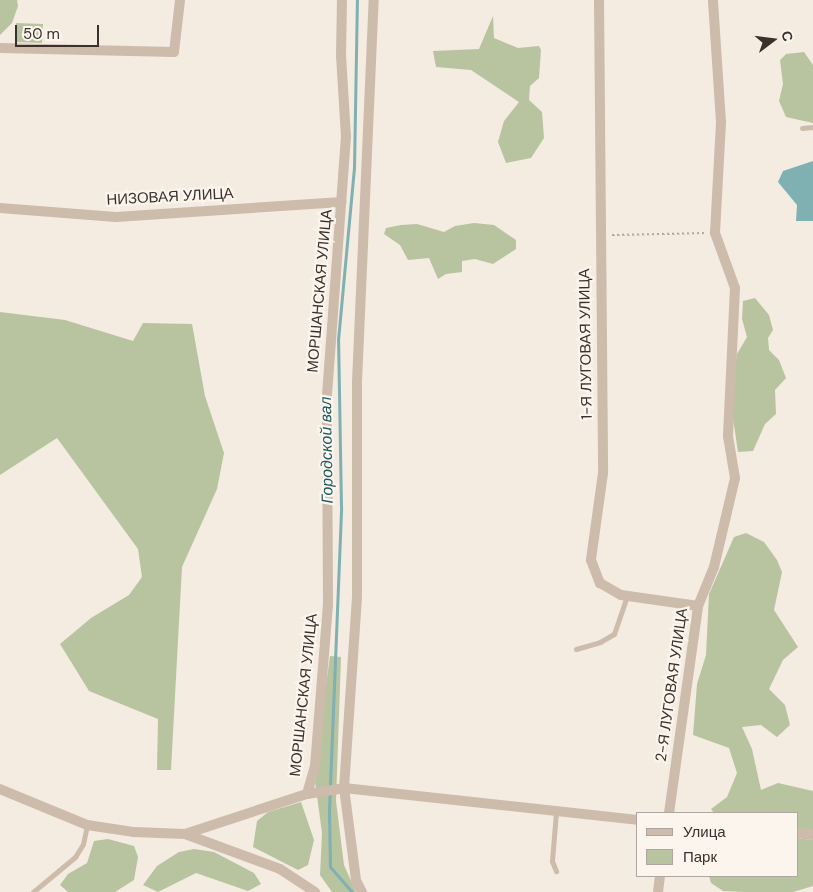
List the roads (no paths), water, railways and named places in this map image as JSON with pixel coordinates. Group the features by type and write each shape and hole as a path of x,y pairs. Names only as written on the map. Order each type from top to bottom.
{"street":[{"path":"0,48 174,52 180,0"},
{"name":"МОРШАНСКАЯ УЛИЦА","path":"308,794 315,766 328,605 327,396 331,316 346,137 341,56 342,0"},
{"path":"362,892 356,880 340,789 357,596 357,382 374,0"},
{"name":"1-Я ЛУГОВАЯ УЛИЦА","path":"599,0 603,473 591,560 600,583 627,596 698,606"},
{"name":"2-Я ЛУГОВАЯ УЛИЦА","path":"669,812 698,606 714,567 735,478 728,436 735,288 715,233 721,122 713,0"},
{"name":"НИЗОВАЯ УЛИЦА","path":"0,208 116,217 342,202"},
{"path":"0,789 87,825 134,832 185,834 280,869 315,892"},
{"path":"185,834 308,794 340,789 636,820"},
{"path":"798,834 813,835"},
{"path":"658,892 660,877"}],"lane":[{"path":"802,128 813,126"},
{"path":"576,649 600,642 614,634 627,596"},
{"path":"556,812 552,861 556,871"},
{"path":"33,892 75,858 83,844 87,825"}],"water":[{"path":"813,161 813,221 796,221 797,205 778,182 783,171"}],"waterway":[{"name":"Городской вал","path":"352,892 330,867 329,810 341,507 338,340 354,168 357,0"}]}
